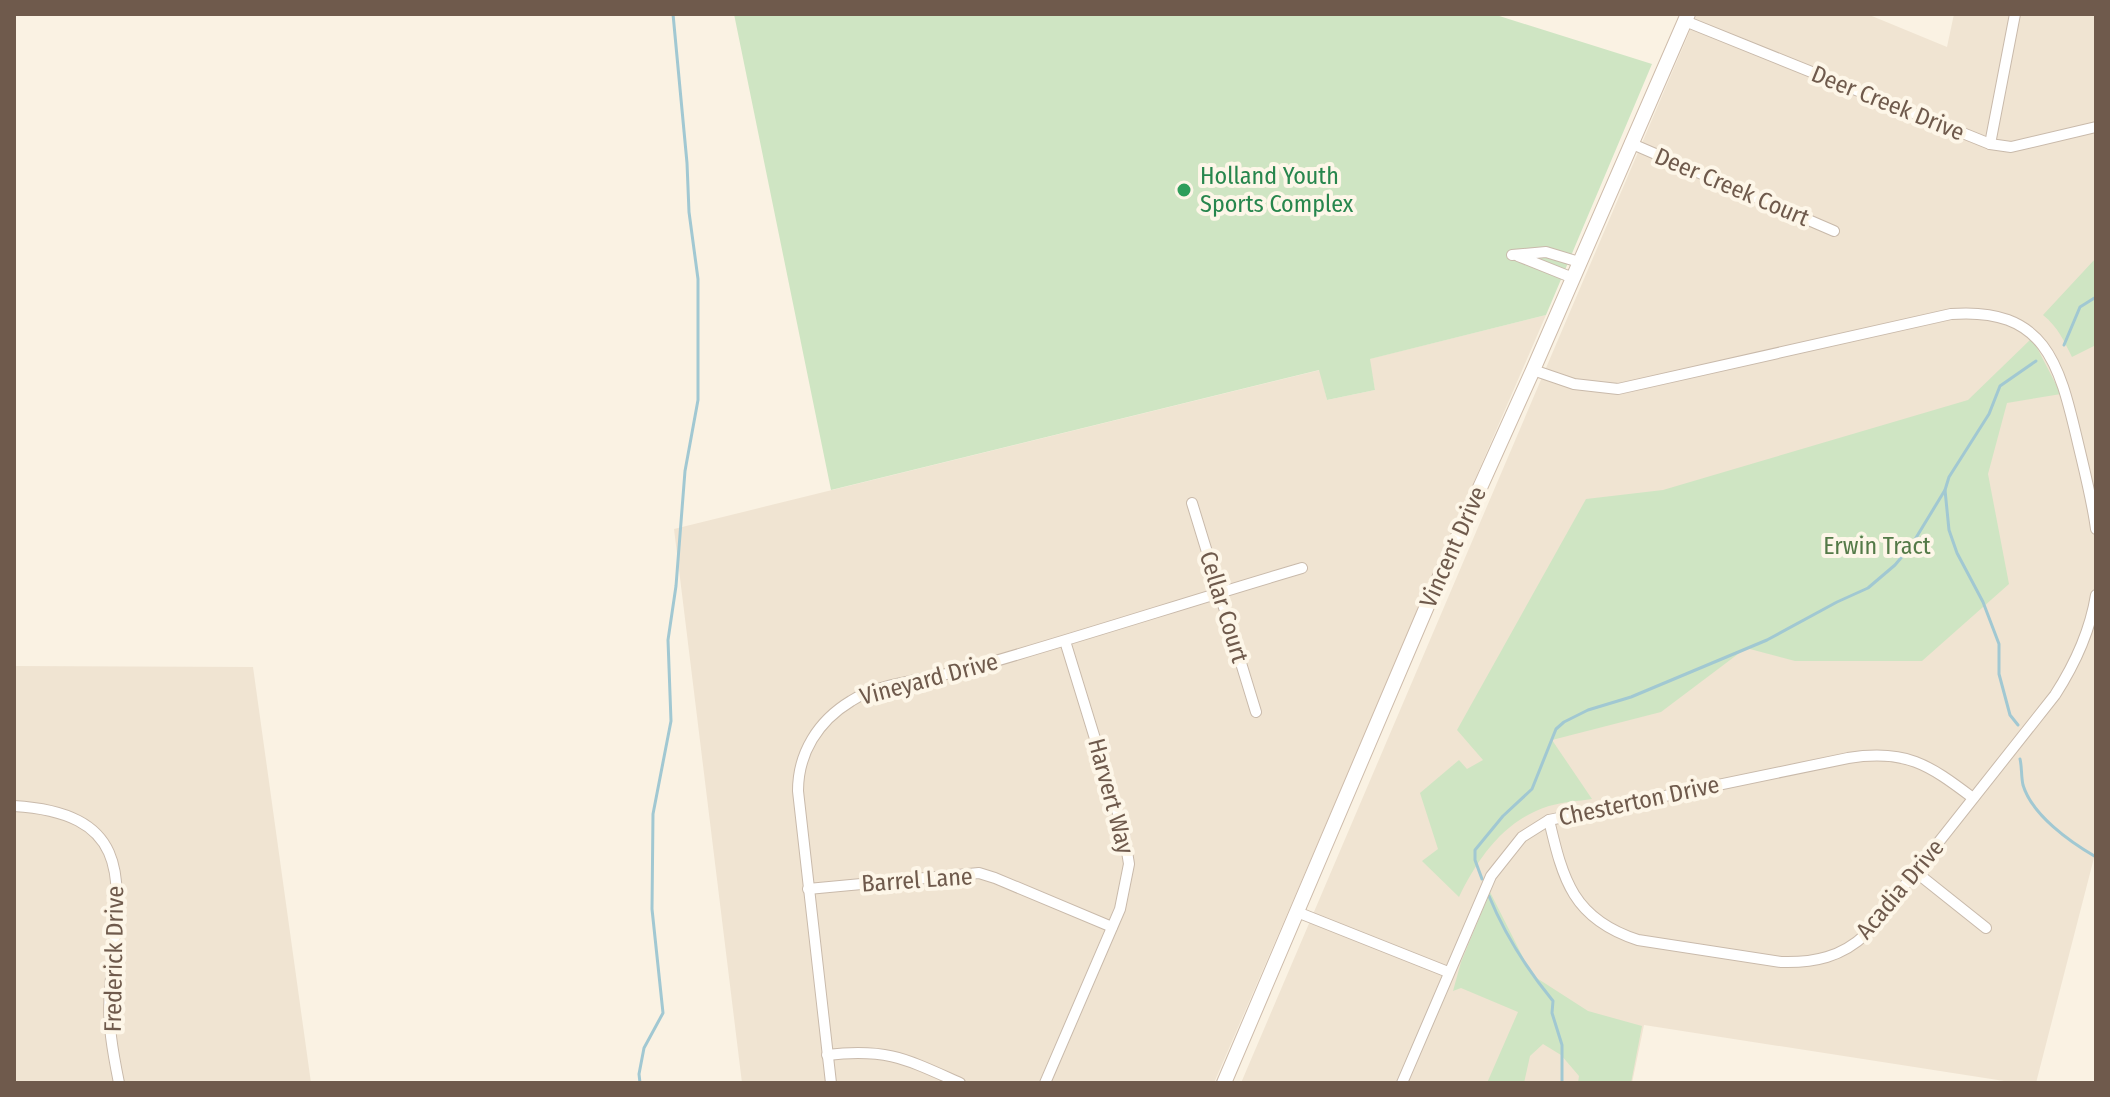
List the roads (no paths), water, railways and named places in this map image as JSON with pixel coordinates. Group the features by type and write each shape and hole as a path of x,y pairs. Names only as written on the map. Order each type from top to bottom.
{"street":[{"path":"1990,144 2015,14"},
{"name":"Deer Creek Drive","path":"1687,17 1990,144 2011,147 2096,127"},
{"name":"Vincent Drive","path":"1224,1083 1433,592 1687,17"},
{"name":"Deer Creek Court","path":"1630,143 1834,231"},
{"path":"1573,278 1512,255 1546,252 1579,262"},
{"path":"1533,370 1583,386 1618,389 1951,314 1977,313 2003,319 2036,339 2059,371 2096,529"},
{"name":"Cellar Court","path":"1192,503 1256,712"},
{"name":"Vineyard Drive","path":"831,1083 798,805 798,778 805,751 829,718 852,700 873,690 932,679 1302,568"},
{"name":"Acadia Drive","path":"1549,820 1568,887 1585,910 1602,925 1638,940 1751,959 1803,963 1839,953 1866,934 1917,873 2066,678 2085,639 2096,595"},
{"name":"Harvert Way","path":"1045,1083 1120,909 1129,864 1124,833 1065,641"},
{"name":"Chesterton Drive","path":"1402,1083 1448,972 1499,863 1522,837 1549,820 1848,758 1881,754 1911,759 1925,765 1973,798"},
{"name":"Frederick Drive","path":"14,806 48,809 77,819 99,836 113,862 118,903 109,1008 119,1083"},
{"name":"Barrel Lane","path":"808,889 979,873 1112,927"},
{"path":"1917,873 1986,928"},
{"path":"1297,912 1448,972"},
{"path":"827,1055 882,1053 903,1058 960,1083"}],"waterway":[{"path":"640,1083 644,1048 663,1013 652,909 653,814 671,721 668,640 676,586 685,471 698,400 698,279 689,212 673,14"},
{"path":"2064,345 2080,307 2096,297"},
{"path":"1482,879 1475,850 1503,816 1532,789 1556,729 1588,710 1631,697 1767,640 1868,588 1895,565 1911,546 1989,414 2000,386 2036,361"},
{"path":"1945,490 1949,530 1999,644 1999,674 2010,715 2018,725"},
{"path":"2020,759 2023,785 2035,807 2064,836 2096,857"},
{"path":"1489,896 1517,951 1553,1001 1552,1013 1562,1045 1562,1083"}],"place":[{"name":"Holland Youth Sports Complex","path":"1184,190"}],"park label":[{"name":"Erwin Tract","path":"1877,546"}]}
